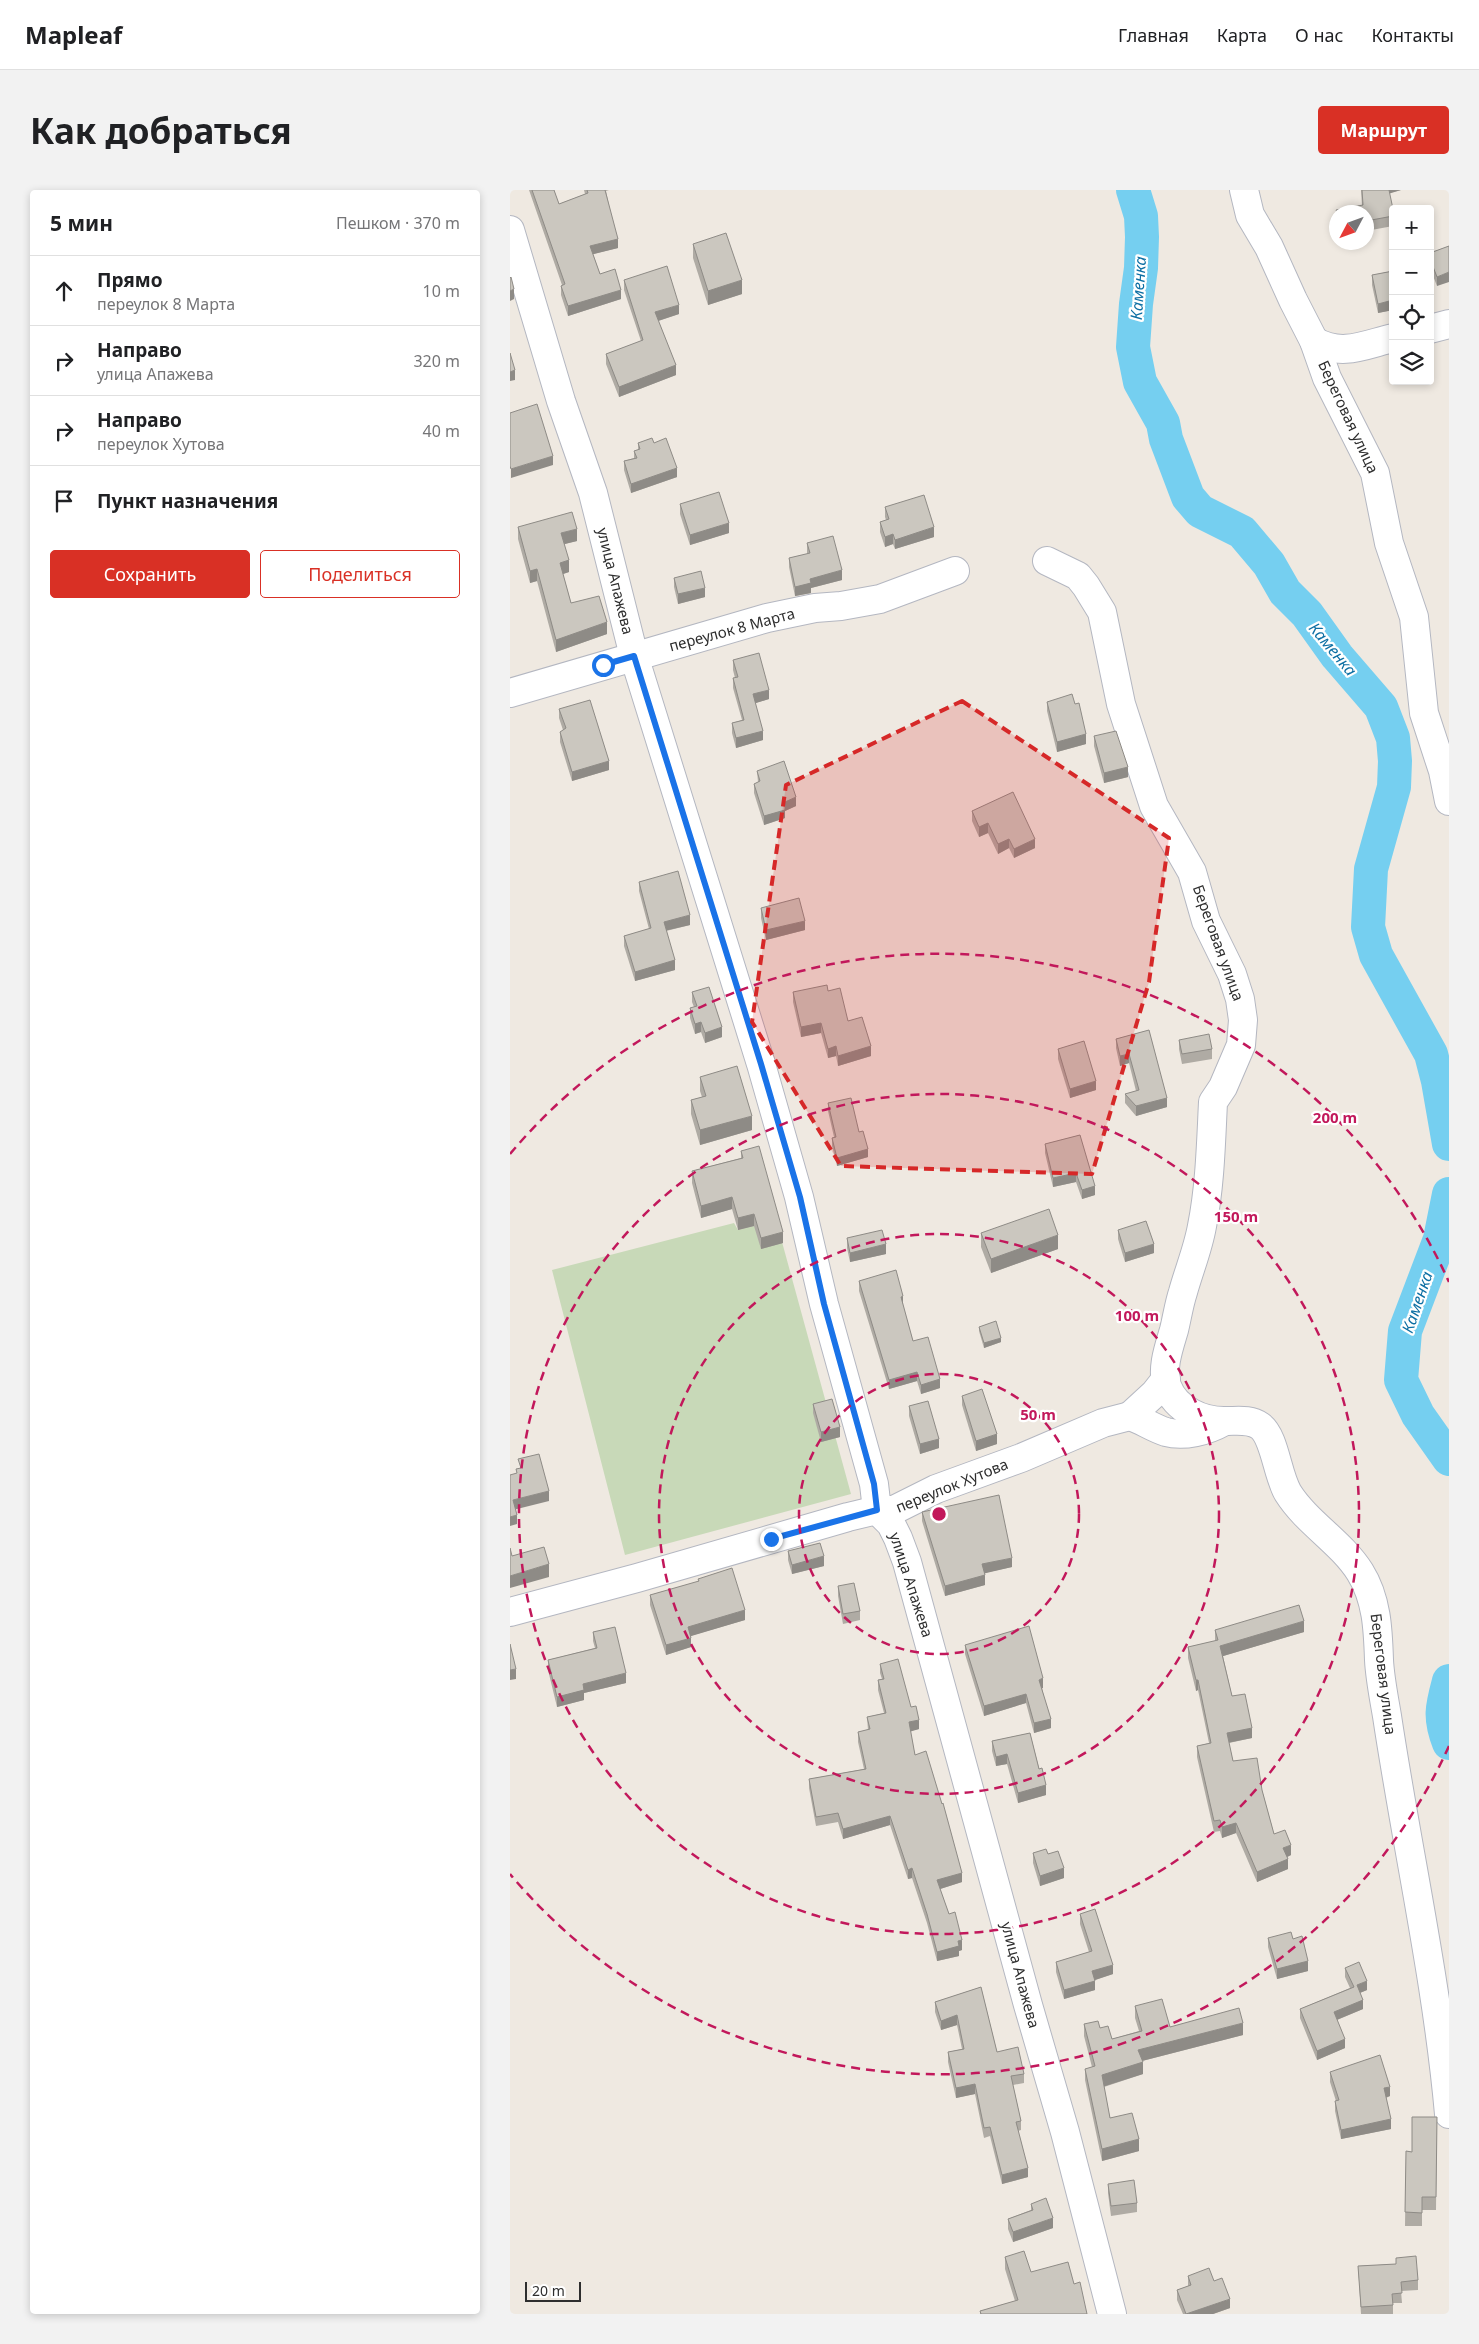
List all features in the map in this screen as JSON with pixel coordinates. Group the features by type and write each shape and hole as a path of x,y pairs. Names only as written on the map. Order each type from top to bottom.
{"street":[{"name":"Береговая улица","path":"1244,190 1250,215 1270,247 1293,300 1314,341 1327,378 1376,473 1389,543 1414,617 1424,713 1443,771 1449,801"},
{"name":"улица Апажева","path":"510,230 561,402 594,493 634,656 761,1064 800,1197 824,1304 874,1484 877,1510 891,1524 907,1562 1028,2006 1065,2132 1112,2314"},
{"path":"1434,328 1449,324"},
{"path":"1314,341 1330,348 1352,350 1389,339"},
{"path":"1334,391 1341,370 1352,350"},
{"name":"Береговая улица","path":"1047,561 1078,576 1096,599 1102,612 1121,704 1154,806 1192,872 1206,921 1232,974 1240,999 1243,1036 1223,1087 1213,1102 1202,1228 1169,1348 1166,1379 1174,1398 1185,1409 1212,1420 1225,1422 1247,1420 1263,1428 1268,1435 1279,1473 1288,1493 1308,1517 1350,1558 1362,1574 1374,1606 1380,1638 1379,1661 1387,1718 1439,2020 1449,2114"},
{"name":"переулок 8 Марта","path":"510,693 767,618 815,608 880,600 955,572"},
{"path":"1166,1379 1155,1393 1130,1416 1166,1432 1181,1434 1199,1432 1225,1422"},
{"name":"переулок Хутова","path":"510,1612 877,1510 894,1510 936,1489 1012,1462 1103,1423 1130,1416"}],"highlighted area":[{"path":"962,701 1169,838 1149,982 1092,1174 841,1166 752,1022 786,785"}],"green space":[{"path":"776,1220 851,1494 625,1555 552,1270 734,1223 738,1230"}],"building":[{"path":"532,190 554,190 559,204 588,193 587,190 605,190 618,239 590,246 600,274 615,269 621,290 568,306 561,286 565,284"},
{"path":"1362,190 1389,190 1392,205 1389,205 1389,217 1374,220 1374,205 1363,205"},
{"path":"726,233 742,280 708,291 693,244"},
{"path":"1449,246 1449,272 1437,277 1434,269 1434,252"},
{"path":"667,266 679,305 655,312 676,365 619,387 606,354 643,340 624,280"},
{"path":"1389,272 1389,301 1378,304 1372,275"},
{"path":"510,278 514,289 510,291"},
{"path":"510,353 515,370 510,372"},
{"path":"537,404 553,456 511,469 510,413"},
{"path":"652,438 654,443 666,438 677,468 631,484 624,461 637,458 634,451 640,449 638,443"},
{"path":"719,492 729,523 690,535 680,504"},
{"path":"924,495 934,527 895,540 893,534 885,537 880,522 889,519 885,507"},
{"path":"572,512 577,529 561,533 569,560 560,563 571,603 599,596 607,622 556,640 537,569 530,571 518,527"},
{"path":"833,536 842,570 810,579 811,583 795,587 789,558 810,553 807,543"},
{"path":"701,571 705,588 678,594 674,578"},
{"path":"759,653 769,690 753,694 763,731 736,738 732,723 744,720 733,678 738,677 733,660"},
{"path":"1072,694 1075,704 1079,703 1086,734 1057,742 1047,702"},
{"path":"590,700 609,761 572,772 560,732 566,728 559,709"},
{"path":"1116,731 1128,767 1104,773 1094,736"},
{"path":"784,761 796,797 785,802 785,810 764,816 754,784 760,781 757,771"},
{"path":"1013,792 1035,839 1014,849 1009,839 998,844 988,823 979,827 972,811"},
{"path":"678,871 690,915 664,922 675,960 635,972 624,936 651,928 639,882"},
{"path":"799,898 805,921 766,930 761,908"},
{"path":"827,985 828,991 840,988 848,1021 862,1017 871,1046 838,1056 836,1046 828,1049 821,1023 801,1027 793,992"},
{"path":"709,987 722,1027 705,1033 701,1022 695,1024 690,1008 697,1006 692,992"},
{"path":"1149,1030 1167,1098 1136,1106 1125,1094 1139,1090 1129,1054 1120,1056 1116,1039"},
{"path":"1209,1034 1212,1049 1182,1054 1179,1040"},
{"path":"1084,1041 1096,1081 1070,1089 1058,1049"},
{"path":"737,1066 752,1116 700,1130 691,1100 706,1096 700,1077"},
{"path":"851,1098 859,1132 863,1131 868,1149 837,1158 832,1138 836,1137 828,1103"},
{"path":"1080,1135 1095,1186 1082,1190 1076,1173 1053,1178 1045,1144"},
{"path":"759,1146 783,1232 761,1238 754,1214 738,1218 732,1197 701,1206 692,1171 743,1158 741,1151"},
{"path":"1049,1209 1058,1235 991,1259 981,1233"},
{"path":"1146,1221 1154,1244 1125,1253 1118,1230"},
{"path":"882,1230 886,1244 850,1253 847,1238"},
{"path":"896,1270 913,1341 928,1337 940,1379 921,1385 917,1372 889,1380 859,1281"},
{"path":"996,1321 1001,1338 984,1343 979,1327"},
{"path":"982,1389 997,1434 976,1441 962,1396"},
{"path":"832,1399 840,1427 821,1432 813,1404"},
{"path":"928,1401 939,1439 920,1444 909,1406"},
{"path":"539,1454 549,1491 513,1500 517,1515 510,1517 510,1475 517,1473 516,1469 521,1468 518,1459"},
{"path":"999,1495 1012,1558 982,1564 985,1575 945,1586 922,1512"},
{"path":"820,1543 824,1556 792,1565 788,1551"},
{"path":"544,1547 549,1564 510,1576 510,1548 512,1556"},
{"path":"732,1568 745,1610 688,1627 691,1638 666,1645 650,1595 699,1581 698,1579"},
{"path":"854,1583 860,1611 843,1614 838,1586"},
{"path":"1299,1605 1304,1621 1220,1646 1232,1696 1245,1694 1252,1728 1227,1733 1233,1761 1257,1758 1262,1790 1274,1834 1285,1830 1291,1845 1283,1848 1288,1859 1257,1872 1236,1823 1222,1827 1220,1820 1214,1821 1197,1746 1211,1743 1198,1680 1196,1680 1188,1647 1218,1640 1215,1630"},
{"path":"1029,1626 1043,1678 1039,1680 1051,1719 1034,1723 1026,1694 984,1706 965,1645"},
{"path":"615,1627 626,1673 583,1684 584,1690 557,1697 548,1660 597,1648 593,1632"},
{"path":"510,1644 516,1669 510,1670"},
{"path":"898,1659 911,1707 916,1706 919,1720 909,1722 915,1755 926,1751 943,1803 962,1873 937,1880 949,1914 955,1912 962,1940 958,1941 959,1946 937,1952 912,1868 908,1870 890,1816 843,1829 838,1813 816,1817 809,1779 866,1769 858,1732 870,1729 867,1717 886,1713 878,1680 884,1679 880,1664"},
{"path":"1030,1733 1039,1769 1042,1768 1046,1785 1018,1793 1007,1754 996,1757 992,1741"},
{"path":"1046,1849 1048,1854 1058,1851 1064,1868 1040,1876 1033,1853"},
{"path":"1095,1909 1113,1965 1092,1971 1095,1981 1064,1990 1056,1962 1092,1951 1080,1914"},
{"path":"1291,1932 1293,1939 1302,1936 1308,1961 1277,1969 1268,1938"},
{"path":"1359,1962 1367,1981 1357,1985 1363,2000 1334,2012 1345,2039 1317,2051 1300,2009 1354,1987 1345,1968"},
{"path":"981,1987 997,2052 1018,2047 1024,2074 1011,2076 1021,2121 1016,2122 1028,2168 1002,2175 990,2127 984,2128 975,2084 956,2088 948,2052 964,2049 957,2015 941,2021 935,2002"},
{"path":"1162,1999 1170,2027 1239,2008 1243,2023 1138,2050 1143,2062 1102,2075 1110,2118 1132,2113 1139,2139 1102,2149 1085,2069 1095,2066 1084,2024 1098,2021 1100,2028 1108,2026 1112,2039 1142,2031 1135,2006"},
{"path":"1380,2055 1390,2087 1384,2088 1391,2119 1341,2130 1335,2101 1339,2100 1330,2072"},
{"path":"1412,2117 1437,2117 1436,2197 1422,2197 1422,2213 1405,2212 1406,2151 1412,2152"},
{"path":"1134,2180 1137,2203 1111,2206 1108,2184"},
{"path":"1046,2198 1053,2218 1013,2232 1008,2219 1033,2210 1031,2204"},
{"path":"1024,2251 1031,2272 1068,2262 1074,2284 1080,2282 1087,2314 981,2314 980,2311 1018,2300 1005,2257"},
{"path":"1416,2256 1418,2280 1401,2282 1402,2293 1392,2294 1393,2305 1361,2307 1358,2266 1396,2264 1396,2258"},
{"path":"1209,2268 1214,2281 1222,2278 1230,2299 1186,2314 1177,2290 1191,2285 1188,2276"}],"waterway":[{"name":"Каменка","path":"1133,190 1141,216 1142,237 1141,268 1133,347 1140,382 1163,423 1166,439 1188,497 1200,511 1242,532 1269,564 1285,592 1307,614 1337,656 1381,707 1393,738 1395,761 1394,787 1371,869 1368,927 1376,955 1431,1054 1438,1081 1449,1144"},
{"name":"Каменка","path":"1449,1194 1440,1239 1405,1331 1401,1380 1418,1415 1449,1459"},
{"name":"Каменка","path":"1449,1681 1443,1712 1444,1726 1449,1743"}],"route":[{"path":"603,665 634,656 652,709 663,751 761,1064 800,1197 824,1304 874,1484 877,1510 771,1539"}]}
